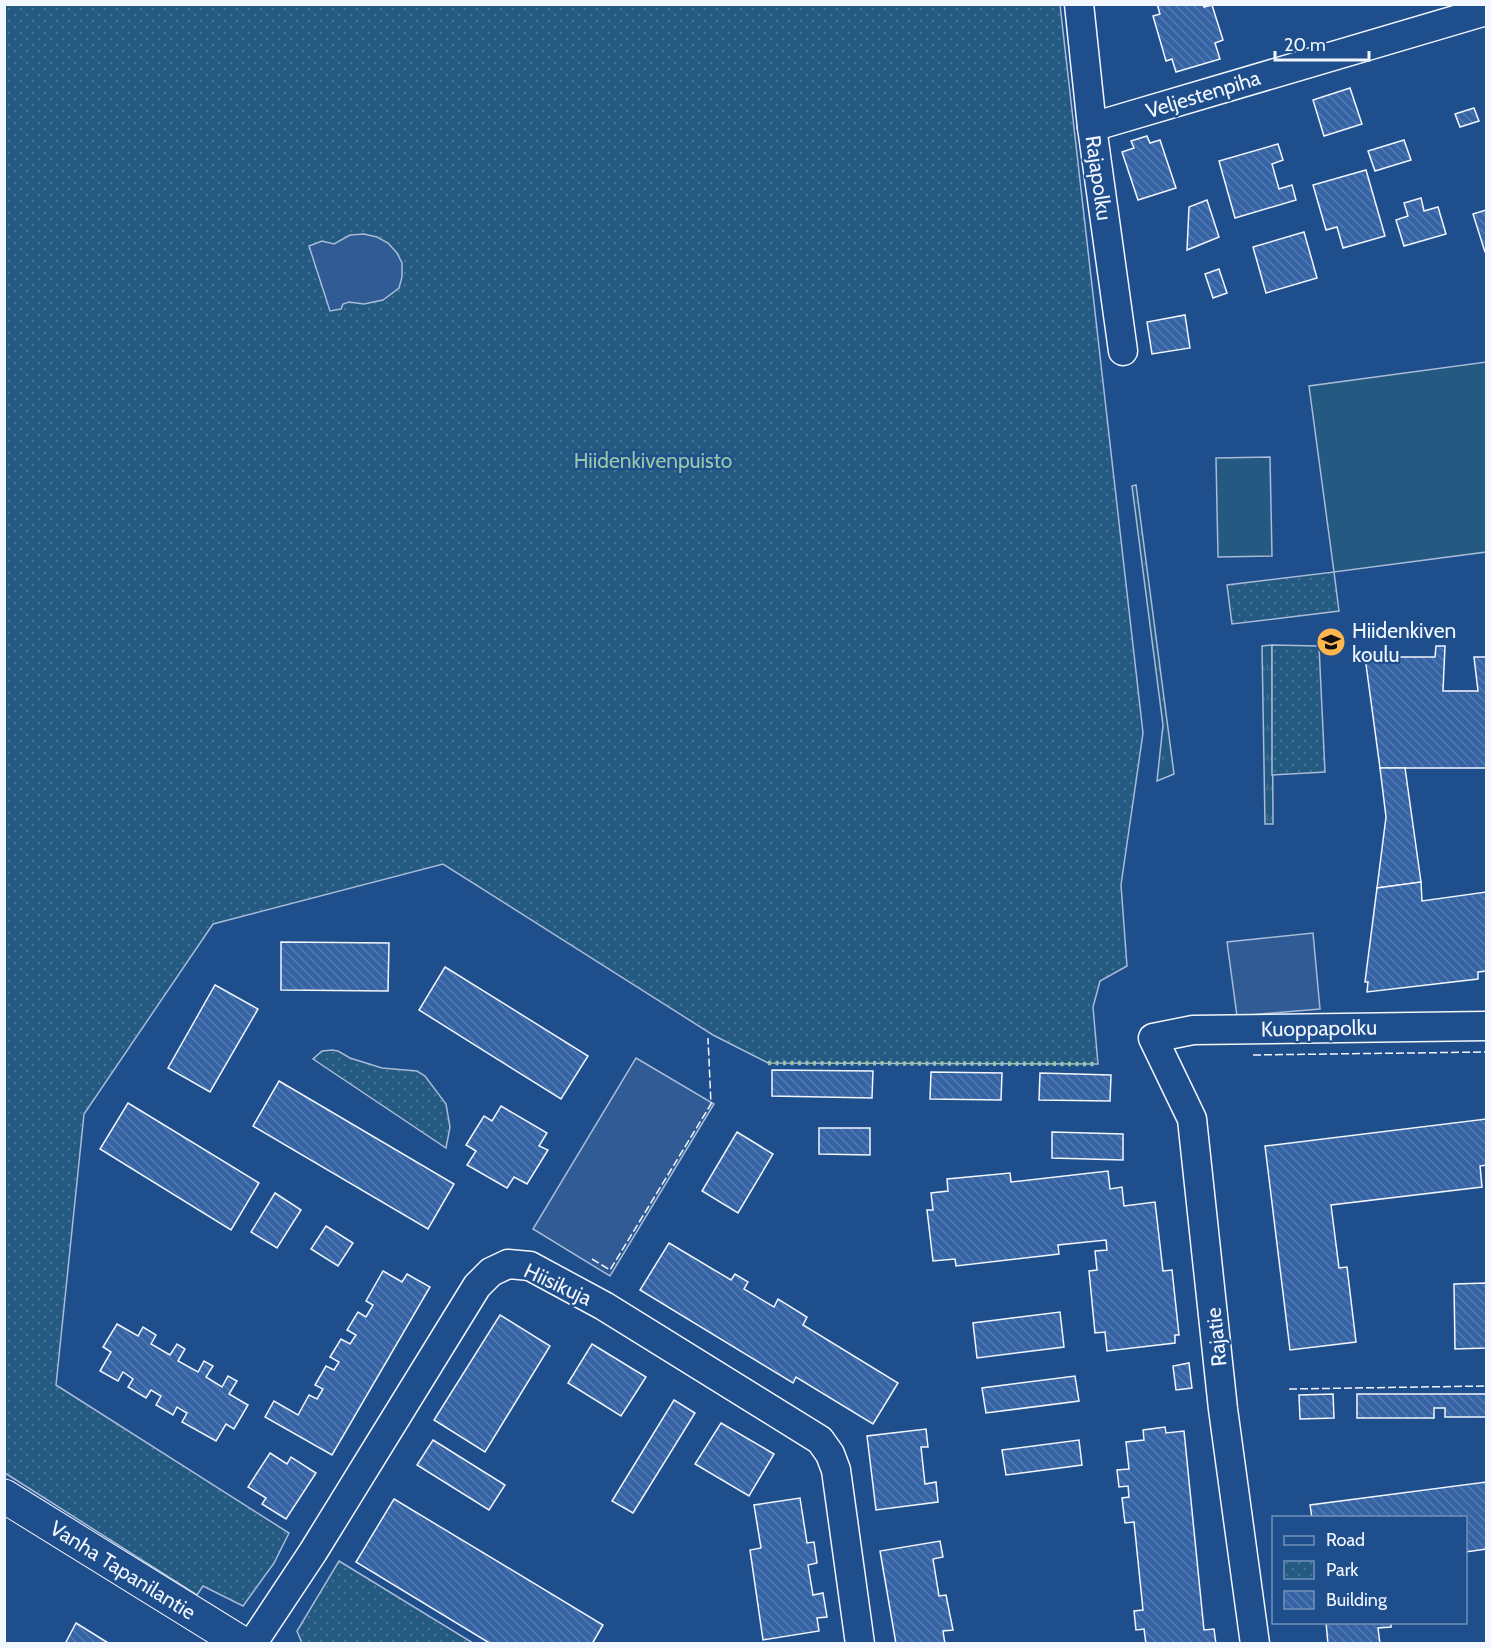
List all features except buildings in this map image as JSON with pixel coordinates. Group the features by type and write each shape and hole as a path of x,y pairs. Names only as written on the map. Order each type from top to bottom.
{"street":[{"name":"Rajapolku","path":"1079,4 1092,127 1123,351"},
{"name":"Veljestenpiha","path":"1092,127 1486,11"},
{"name":"Kuoppapolku","path":"1153,1038 1193,1030 1486,1026"},
{"name":"Rajatie","path":"1153,1038 1192,1119 1222,1401 1255,1644"},
{"name":"Hiisikuja","path":"252,1644 313,1552 477,1286 491,1272 508,1264 530,1266 603,1306 820,1440 830,1454 836,1470 860,1644"},
{"name":"Vanha Tapanilantie","path":"4,1496 243,1644"}],"green space":[{"name":"Hiidenkivenpuisto","path":"4,5 1060,5 1143,733 1121,885 1127,966 1100,981 1093,1007 1098,1064 768,1063 713,1035 443,864 213,924 84,1114 56,1385 289,1533 274,1563 243,1606 203,1586 197,1595 5,1473"},
{"path":"1486,362 1486,552 1334,572 1309,386"},
{"path":"1270,457 1272,556 1218,557 1216,458"},
{"path":"1136,485 1174,774 1157,781 1163,725 1132,486"},
{"path":"1334,572 1339,611 1232,624 1227,585"},
{"path":"1272,645 1273,824 1265,824 1262,646"},
{"path":"1272,645 1319,646 1325,772 1272,775"},
{"path":"332,1050 382,1068 417,1071 425,1076 446,1104 450,1127 446,1148 313,1059 322,1051"},
{"path":"339,1561 473,1643 302,1643 297,1631"}],"shaded area":[{"path":"364,234 388,243 397,253 402,263 399,288 383,300 364,304 349,302 343,304 341,309 330,311 309,246 322,241 334,244 350,235"},
{"path":"1313,933 1320,1009 1237,1016 1227,942"},
{"path":"636,1058 714,1104 610,1276 533,1229"}],"hedge":[{"path":"768,1063 1098,1064"}],"fence":[{"path":"592,1259 610,1270 711,1104 708,1038"},
{"path":"1253,1055 1486,1052"},
{"path":"1289,1389 1486,1386"}],"place":[{"name":"Hiidenkiven koulu","path":"1331,642"}]}
